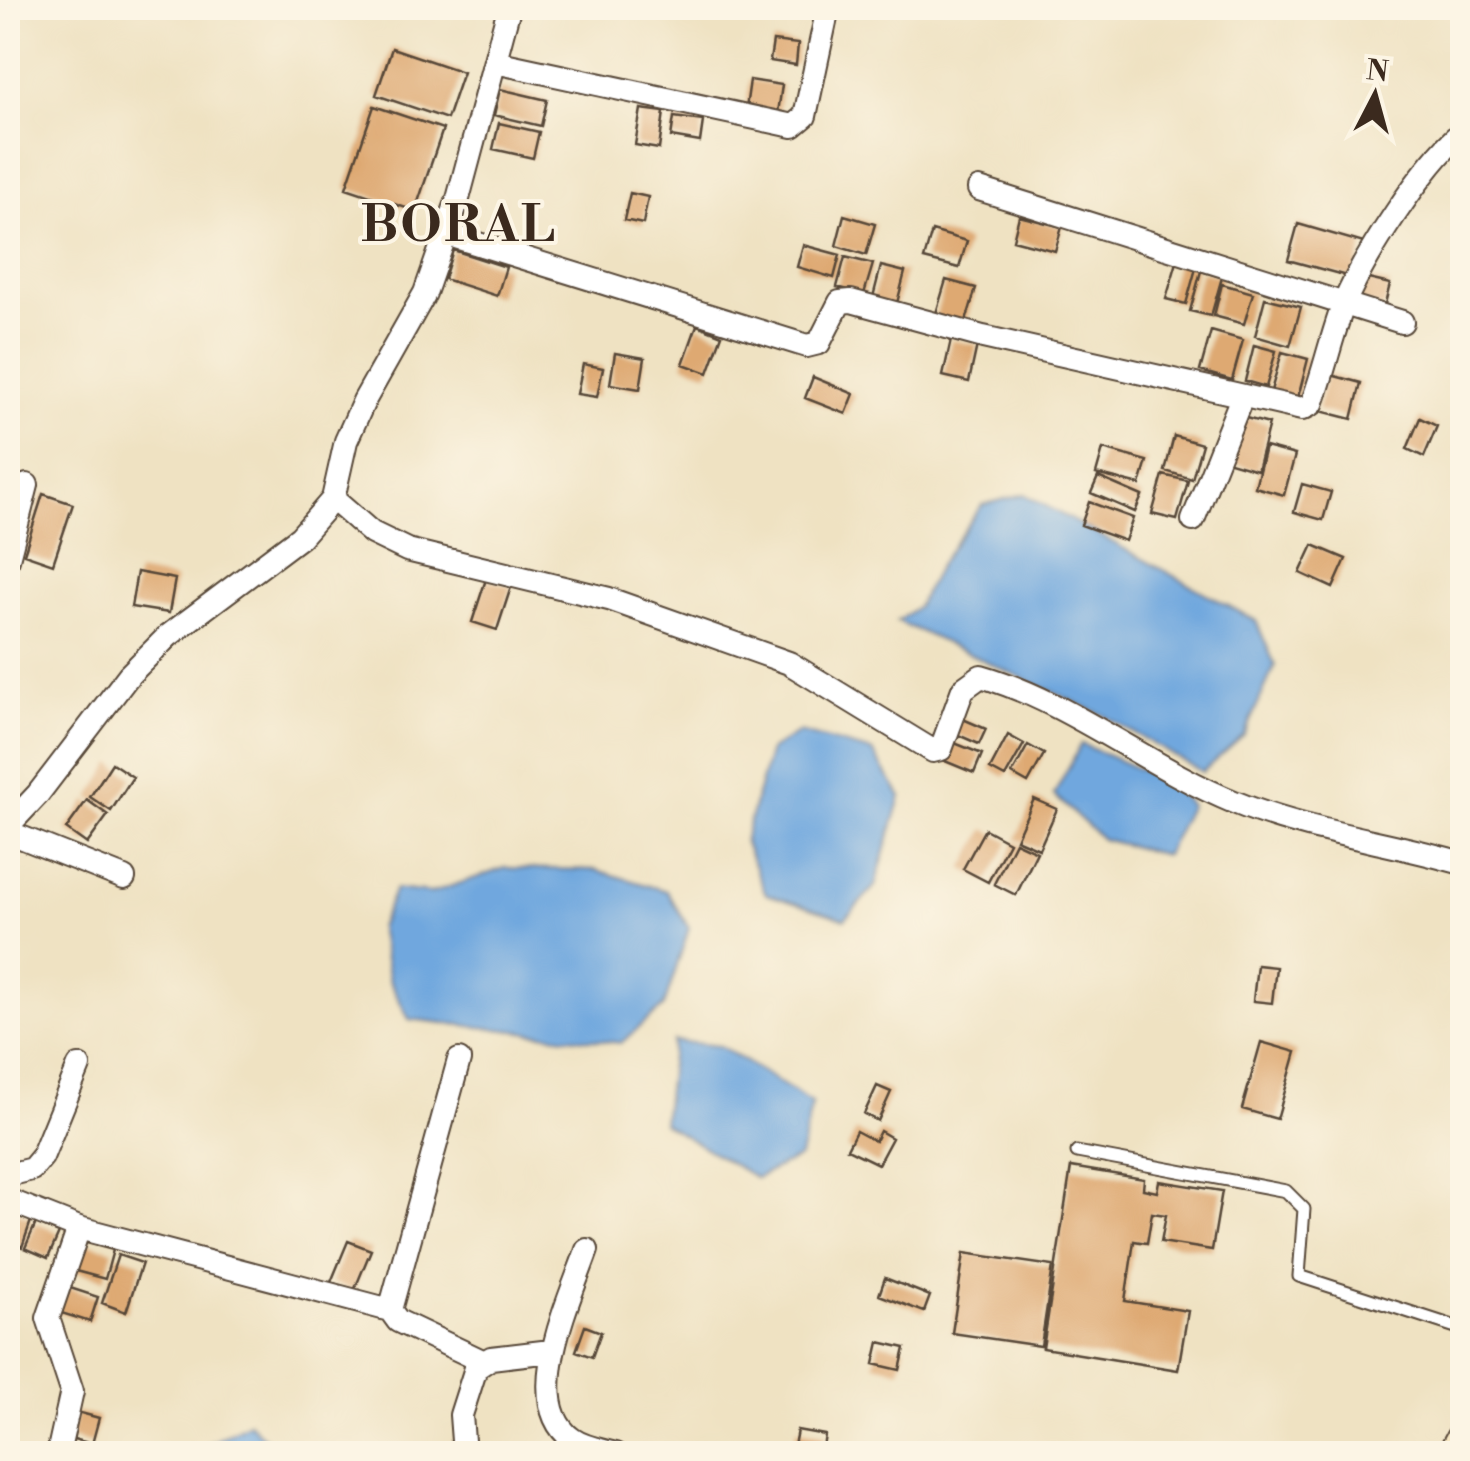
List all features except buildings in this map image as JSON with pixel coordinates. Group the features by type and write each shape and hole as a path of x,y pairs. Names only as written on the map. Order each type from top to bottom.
{"main road":[{"path":"1454,1454 1462,1439"}],"street":[{"path":"124,878 8,829 16,804 168,636 300,537 333,498 346,441 425,294 446,234 509,8"},
{"path":"495,62 793,126 804,116 828,8"},
{"path":"446,234 807,346 819,343 840,302 851,300 983,337 1293,409 1312,404 1343,307 1421,180 1462,132"},
{"path":"979,189 1343,307 1402,322"},
{"path":"1194,520 1242,397"},
{"path":"8,560 27,485"},
{"path":"333,498 372,532 406,550 609,598 789,663 933,750 941,749 964,689 973,678 981,676 1020,692 1232,802 1300,824 1462,863"},
{"path":"390,1310 459,1060"},
{"path":"8,1175 32,1169 42,1157 79,1066"},
{"path":"8,1200 79,1228 390,1310 398,1321 482,1361 551,1352"},
{"path":"58,1454 72,1391 48,1318 79,1228"},
{"path":"586,1250 551,1352 556,1421 579,1443 616,1454"},
{"path":"464,1454 460,1416 469,1380 482,1361"}],"lane":[{"path":"1077,1152 1286,1191 1304,1208 1299,1276 1462,1329"}],"water":[{"path":"1024,494 1256,621 1275,665 1244,735 1202,772 1101,714 897,621 917,607 940,564 982,505"},
{"path":"799,732 873,752 901,797 875,886 845,919 766,894 744,841 770,750"},
{"path":"1081,744 1168,782 1190,805 1165,855 1102,839 1054,795"},
{"path":"505,868 596,870 667,891 689,928 664,1006 621,1043 409,1019 389,980 379,928 395,889 431,893"},
{"path":"673,1041 720,1046 812,1103 800,1157 756,1178 663,1123"},
{"path":"249,1423 280,1453 202,1453 206,1446"}],"district":[{"name":"BORAL","path":"459,226"}]}
